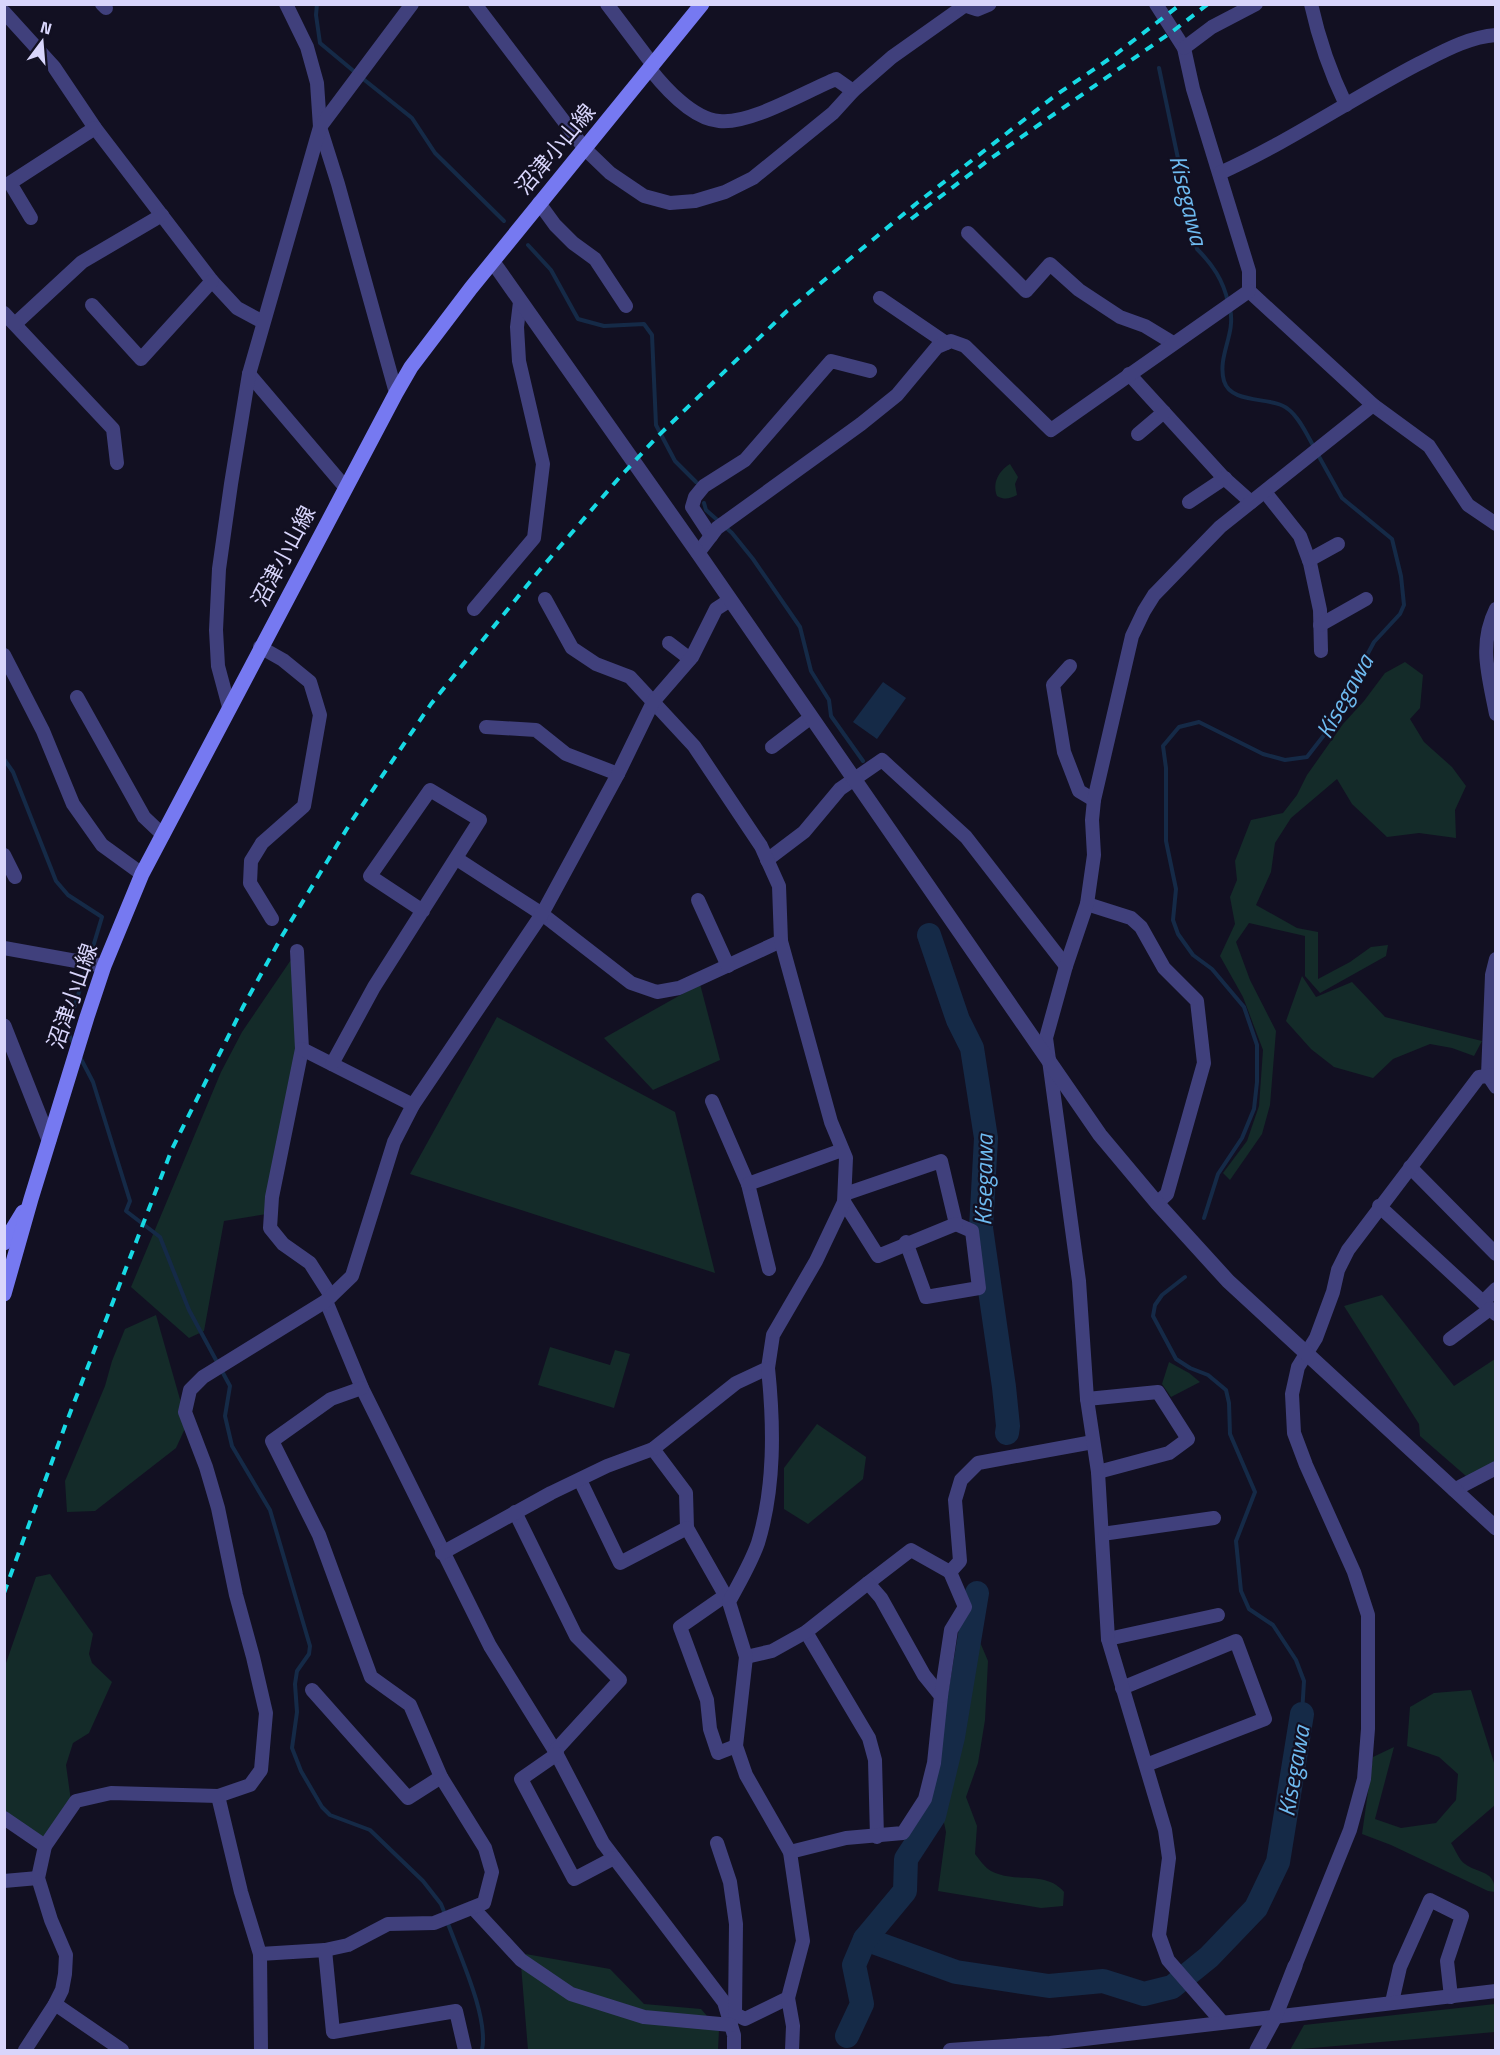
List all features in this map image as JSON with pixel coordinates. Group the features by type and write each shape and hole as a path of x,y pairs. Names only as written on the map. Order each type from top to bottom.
{"main road":[{"name":"沼津小山線","path":"4,1294 31,1199 104,966 142,874 345,487 411,367 539,203 702,4"},
{"name":"沼津小山線","path":"4,1243 31,1199"}],"street":[{"path":"286,4 307,47 317,83 320,127 396,393"},
{"path":"229,708 218,666 216,630 219,569 249,374 320,127 412,4"},
{"path":"475,4 585,149 610,173 644,196 670,203 695,201 725,192 753,178 832,113 892,57 963,5 977,9 989,4"},
{"path":"607,4 652,67 692,111 717,121 738,121 836,78 853,91"},
{"path":"698,553 714,532 731,518 861,424 897,394 937,347 951,341 964,346 1051,430 1243,294 1249,271 1193,89 1184,48 1156,4"},
{"path":"1184,48 1212,27 1256,4"},
{"path":"1311,4 1319,42 1346,105"},
{"path":"4,12 54,67 95,128 212,281 237,308 263,322"},
{"path":"1220,173 1262,154 1392,78 1442,52 1465,42 1496,35"},
{"path":"31,218 10,183 95,128"},
{"path":"539,203 555,225 573,243 595,259 626,306"},
{"path":"15,324 82,262 162,215"},
{"path":"968,233 1026,291 1050,264 1088,296 1120,316 1145,326 1173,343"},
{"path":"493,262 698,553 1100,1135 1157,1203 1228,1281 1454,1490 1493,1523"},
{"path":"92,305 141,359 212,281"},
{"path":"1243,294 1373,405 1428,446 1468,505 1496,524"},
{"path":"880,298 946,343"},
{"path":"474,609 534,538 543,464 519,361 517,327 520,302"},
{"path":"4,313 113,429 117,463"},
{"path":"714,532 692,507 695,497 704,486 745,460 831,361 870,371"},
{"path":"249,374 345,487"},
{"path":"1129,374 1225,478 1251,502"},
{"path":"1222,2022 1168,1960 1159,1935 1169,1858 1159,1803 1108,1639 1098,1472 1087,1399 1079,1281 1046,1038 1066,966 1087,904 1094,855 1092,820 1094,800 1132,636 1144,611 1154,595 1220,527 1373,405"},
{"path":"1138,434 1164,412"},
{"path":"1189,502 1225,478"},
{"path":"1264,492 1300,536 1320,610 1321,651"},
{"path":"1308,560 1338,544"},
{"path":"545,599 572,648 596,664 630,677 694,746 761,846 779,886 781,941 812,1056 846,1158 845,1198 816,1260 772,1335 768,1368 772,1413 768,1504 757,1545 728,1598 680,1627 707,1700 710,1729 718,1753 736,1746"},
{"path":"1320,625 1366,599"},
{"path":"25,2050 62,1990 66,1955 51,1920 38,1878 45,1846 76,1802 111,1793 218,1796 250,1785 261,1770 266,1713 254,1657 236,1595 218,1508 206,1467 185,1413 190,1390 203,1377 329,1298 352,1276 394,1142 413,1106 542,914 618,774 653,702 690,659 716,609 730,600"},
{"path":"1496,609 1488,630 1485,648 1496,714"},
{"path":"669,643 690,659"},
{"path":"260,647 283,660 310,682 320,715 304,806 262,843 251,861 250,883 272,919"},
{"path":"4,655 43,731 73,804 102,845 142,874"},
{"path":"1070,666 1053,685 1064,752 1079,791 1094,800"},
{"path":"77,697 144,817 163,835"},
{"path":"772,747 810,718"},
{"path":"486,727 536,730 566,754 618,774"},
{"path":"767,860 804,832 840,789 882,760 966,837 1066,966"},
{"path":"332,1064 374,987 457,859 480,820 430,790 370,876 423,911"},
{"path":"4,855 15,877"},
{"path":"457,859 542,914 631,983 657,992 679,988 781,941"},
{"path":"698,900 728,966"},
{"path":"1087,904 1131,918 1141,927 1164,968 1197,1000 1204,1063 1167,1194 1157,1203"},
{"path":"4,948 104,966"},
{"path":"297,951 302,1048 272,1197 270,1228 283,1244 310,1263 329,1298 362,1388 490,1646 556,1752 603,1844 724,2002 734,2035 734,2050"},
{"path":"1257,2050 1275,2017 1350,1830 1364,1779 1368,1729 1368,1615 1354,1572 1294,1433 1292,1394 1298,1367 1316,1338 1338,1270 1348,1250 1379,1206 1479,1077 1493,1079 1492,975 1496,959"},
{"path":"4,1026 50,1140"},
{"path":"302,1048 413,1106"},
{"path":"712,1101 748,1184 769,1269"},
{"path":"748,1184 842,1150"},
{"path":"845,1198 941,1161 956,1224"},
{"path":"1410,1167 1496,1254"},
{"path":"845,1198 878,1256 906,1242 956,1224 972,1231 979,1288 926,1297 906,1242"},
{"path":"1379,1206 1489,1308"},
{"path":"1450,1339 1489,1308 1496,1289"},
{"path":"442,1553 551,1493 607,1466 653,1449 736,1383 768,1368"},
{"path":"260,1954 325,1950 348,1945 388,1924 434,1923 484,1904 492,1872 485,1848 441,1776 411,1705 371,1677 319,1535 272,1442 331,1399 362,1388"},
{"path":"1087,1399 1158,1392 1188,1439 1169,1453 1098,1472"},
{"path":"950,1572 960,1561 955,1500 961,1480 978,1463 1093,1442"},
{"path":"653,1449 686,1493 687,1528 728,1598 746,1657 736,1746 746,1775 790,1852 803,1941 788,1998 792,2026 792,2050"},
{"path":"1454,1490 1496,1468"},
{"path":"580,1480 620,1563 687,1528"},
{"path":"515,1512 576,1636 620,1680 556,1752 521,1779 574,1879 614,1858"},
{"path":"1102,1534 1214,1518"},
{"path":"746,1657 771,1651 806,1632 911,1550 950,1572 965,1607 951,1630 934,1763 925,1799 903,1833 846,1838 790,1852"},
{"path":"868,1582 881,1598 924,1675 941,1696"},
{"path":"1108,1639 1218,1614"},
{"path":"806,1632 869,1738 875,1760 877,1837"},
{"path":"1122,1688 1236,1641 1265,1719 1146,1765"},
{"path":"312,1690 408,1798 441,1776"},
{"path":"218,1796 241,1892 260,1954 261,2050"},
{"path":"4,1818 45,1846"},
{"path":"717,1843 730,1882 736,1924 735,2014 745,2019 788,1998"},
{"path":"4,1881 38,1878"},
{"path":"1392,2002 1400,1967 1430,1899 1462,1916 1448,1961 1451,1997"},
{"path":"473,1908 520,1960 571,1994 644,2017 731,2025"},
{"path":"325,1950 333,2032 456,2011 465,2050"},
{"path":"950,2050 1050,2043 1496,1991"},
{"path":"55,2004 122,2050"}],"green space":[{"path":"1010,464 1018,477 1015,484 1017,495 1002,498 997,496 995,486 1000,474"},
{"path":"1405,662 1423,675 1420,708 1410,719 1424,742 1452,767 1466,786 1455,810 1456,838 1419,833 1387,837 1352,804 1337,779 1291,818 1275,843 1271,872 1256,905 1297,928 1318,932 1318,979 1350,962 1371,947 1388,945 1386,956 1320,993 1305,976 1305,936 1249,923 1236,942 1250,980 1276,1031 1270,1105 1262,1134 1230,1180 1223,1173 1247,1141 1259,1106 1263,1050 1243,997 1220,956 1235,924 1230,897 1237,880 1235,861 1251,820 1283,813 1343,724 1385,673"},
{"path":"297,951 299,1043 267,1214 224,1221 204,1331 189,1338 131,1287 221,1072 242,1032"},
{"path":"1302,976 1316,997 1352,982 1385,1017 1482,1041 1474,1056 1452,1048 1430,1044 1393,1059 1373,1078 1334,1067 1311,1049 1286,1021"},
{"path":"700,984 720,1060 653,1090 604,1038"},
{"path":"497,1017 675,1112 715,1273 410,1174"},
{"path":"1382,1295 1454,1386 1495,1359 1495,1466 1466,1476 1420,1436 1419,1424 1344,1306"},
{"path":"156,1315 187,1424 176,1448 95,1511 67,1512 65,1481 105,1386 125,1329"},
{"path":"550,1347 610,1365 615,1350 630,1354 614,1408 538,1385"},
{"path":"1169,1362 1200,1382 1171,1397 1162,1384"},
{"path":"817,1424 866,1457 863,1479 808,1524 784,1509 784,1468"},
{"path":"50,1574 93,1634 89,1654 92,1663 112,1682 89,1733 73,1743 66,1765 71,1801 45,1842 5,1814 5,1666 36,1577"},
{"path":"977,1635 988,1661 985,1720 978,1763 966,1797 977,1826 975,1854 989,1870 1000,1875 1039,1879 1057,1885 1064,1892 1063,1906 1041,1908 938,1891 946,1832 941,1809"},
{"path":"1471,1690 1495,1766 1495,1805 1451,1843 1463,1862 1489,1876 1495,1892 1488,1891 1391,1845 1362,1834 1373,1757 1394,1747 1375,1819 1401,1828 1436,1823 1456,1800 1458,1774 1439,1757 1407,1746 1410,1707 1434,1693"},
{"path":"520,1953 610,1969 644,2004 701,2009 719,2030 718,2050 528,2050"},
{"path":"1495,2004 1495,2032 1290,2050 1304,2025"}],"water":[{"path":"883,682 906,698 877,739 853,722"}],"waterway":[{"path":"317,4 316,15 320,43 356,73"},
{"name":"Kisegawa","path":"1159,68 1197,249 1217,273 1228,302"},
{"path":"362,78 412,118 435,153 504,221"},
{"path":"528,245 551,270 578,319 604,326 644,324 652,335 656,425 675,461 696,482"},
{"name":"Kisegawa","path":"1230,309 1231,327 1222,372 1228,389 1243,397 1281,405 1288,409 1299,421 1314,447"},
{"name":"Kisegawa","path":"1204,1218 1218,1174 1242,1138 1254,1109 1257,1045 1244,1007 1212,969 1193,955 1178,934 1173,920 1176,889 1166,841 1166,768 1163,746 1179,727 1199,722 1263,754 1285,760 1307,757 1335,721 1374,642 1400,614 1404,605 1401,576 1392,539 1342,498 1317,453"},
{"path":"704,503 706,510 732,533 753,559 800,627 811,671 829,700 831,716 863,761"},
{"path":"4,759 13,772 56,881 68,895 102,917 89,960"},
{"name":"Kisegawa","path":"929,935 958,1020 972,1048 986,1138 981,1228 1004,1387 1007,1433"},
{"path":"74,1045 67,1030 87,967"},
{"path":"80,1057 93,1082 130,1201 126,1211 160,1237 189,1310 230,1386 225,1416 232,1446 270,1510 310,1646 309,1654 297,1671 295,1684 297,1712 292,1748 301,1771 322,1807 330,1815 370,1830 423,1881 441,1904 445,1914"},
{"name":"Kisegawa","path":"1185,1277 1162,1295 1155,1305 1153,1316 1176,1359 1208,1375 1226,1390 1229,1403 1230,1434 1255,1492 1236,1541 1241,1591 1249,1609 1273,1625 1296,1660 1304,1681 1302,1714"},
{"name":"Kisegawa","path":"847,2036 862,2004 854,1965 865,1939 905,1891 906,1859 934,1816 953,1737 977,1593"},
{"name":"Kisegawa","path":"865,1939 956,1972 1049,1986 1103,1981 1144,1994 1172,1987 1209,1957 1256,1908 1278,1862 1302,1714"},
{"path":"447,1921 477,2003 483,2036 482,2050"}],"railway":[{"path":"4,1593 65,1426 172,1149 243,1007 282,936 351,822 431,704 538,572 619,478 657,437 787,311 917,203 1056,95 1112,57 1181,4"},
{"path":"911,219 990,159 1208,4"}]}
